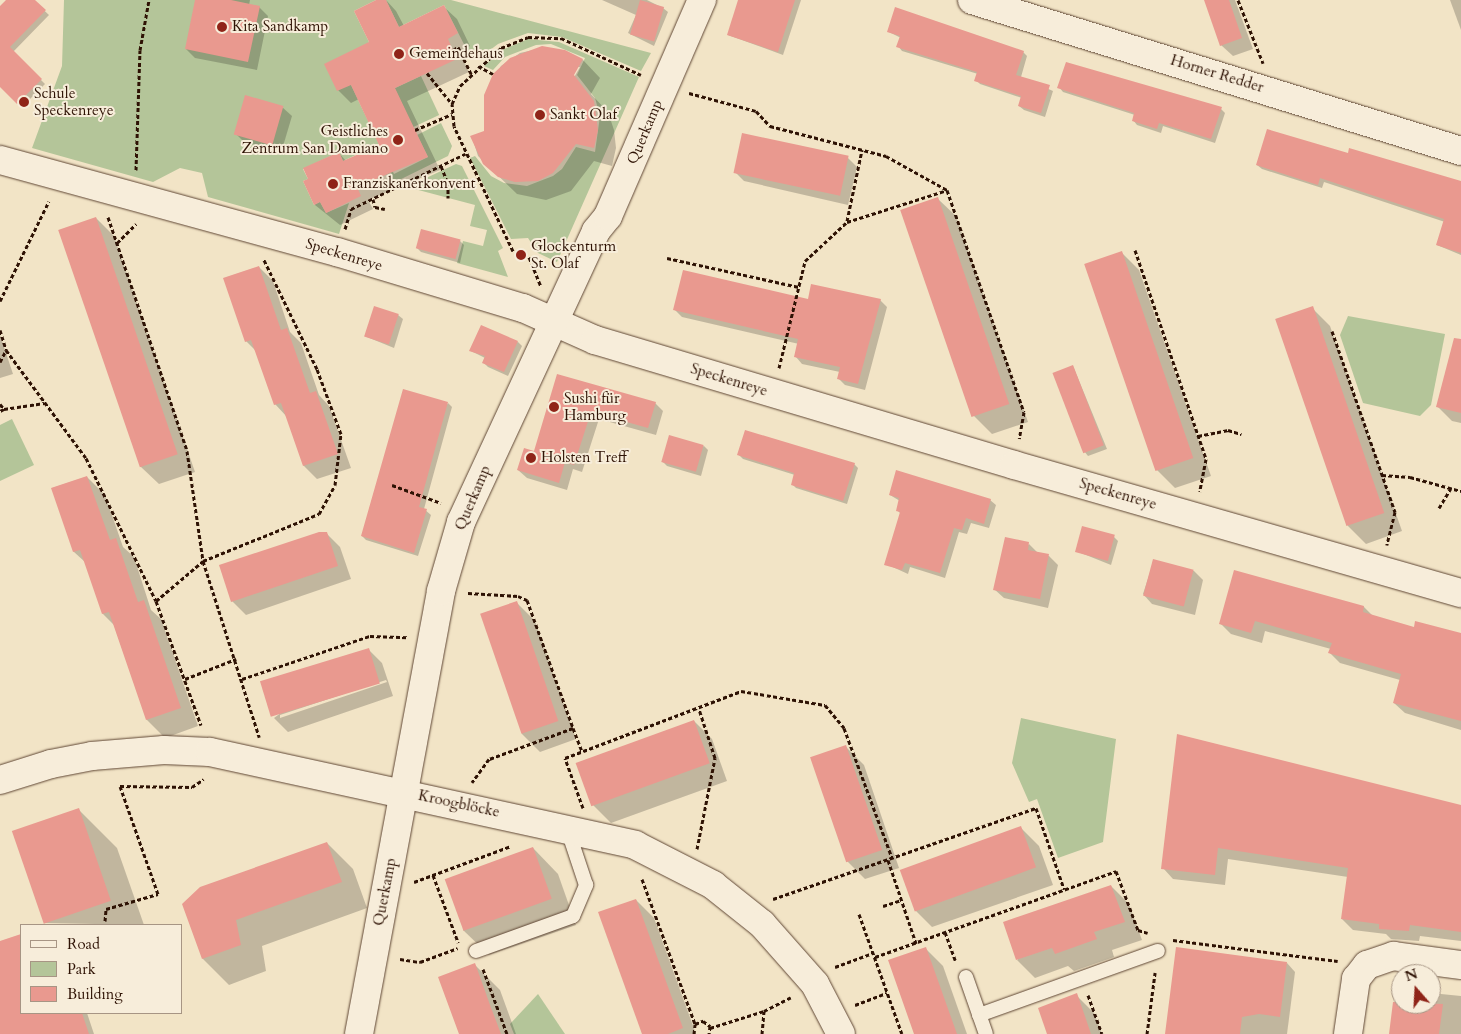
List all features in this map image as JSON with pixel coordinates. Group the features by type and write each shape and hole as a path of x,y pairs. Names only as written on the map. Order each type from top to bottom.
{"street":[{"name":"Querkamp","path":"359,1034 441,591 465,513 596,231 608,216 702,0"},
{"name":"Horner Redder","path":"972,0 1461,151"},
{"name":"Speckenreye","path":"0,160 337,252 522,308 595,340 1014,466 1196,516 1461,593"},
{"name":"Kroogblöcke","path":"0,780 51,764 92,756 164,750 210,752 404,791 628,843 713,885 762,924 812,980 836,1024"},
{"path":"1348,1034 1356,979 1367,965 1393,956 1461,965"}],"lane":[{"path":"476,950 573,916 586,885 568,828"},
{"path":"979,1015 1082,978 1158,944"},
{"path":"966,976 986,1034"}],"path":[{"path":"135,198 140,50 149,0"},
{"path":"1238,0 1274,92"},
{"path":"513,251 465,154 452,114 452,104 460,86 478,66 501,48 528,37 561,38 664,86 756,111 770,126 886,156 947,190 1024,412 1014,466"},
{"path":"453,50 458,47 471,74"},
{"path":"478,66 493,74"},
{"path":"427,73 452,104"},
{"path":"415,130 452,114"},
{"path":"847,222 862,150"},
{"path":"337,252 351,210 465,154"},
{"path":"441,166 448,182 448,198"},
{"path":"0,301 60,177"},
{"path":"98,187 187,451 203,561 236,659 266,762"},
{"path":"773,393 805,261 847,222 947,190"},
{"path":"373,199 375,207 385,209"},
{"path":"156,601 203,561 319,514 335,485 341,434 317,369 247,227"},
{"path":"1135,250 1206,459 1196,516"},
{"path":"666,258 799,287"},
{"path":"0,330 6,350 86,458 156,601 210,752 214,773 192,787 120,786 158,894 106,909 104,921"},
{"path":"1332,331 1395,512 1380,570"},
{"path":"0,362 6,350"},
{"path":"0,404 2,410 46,403"},
{"path":"1198,436 1228,430 1241,434"},
{"path":"1382,475 1410,477 1461,491"},
{"path":"392,485 465,513"},
{"path":"1439,508 1451,488"},
{"path":"441,591 518,596 527,600 582,752"},
{"path":"242,679 370,636 432,637"},
{"path":"185,679 236,659"},
{"path":"385,893 533,838 568,828 565,758 698,709 741,691 825,705 844,728 890,859 901,900 916,943"},
{"path":"692,874 715,758 698,709"},
{"path":"456,803 489,759 573,728"},
{"path":"744,910 1036,808 1064,889"},
{"path":"628,843 695,1024 692,1034"},
{"path":"710,1028 764,1011 812,980 874,955 916,943 1116,871 1138,930 1158,944 1367,965"},
{"path":"433,875 460,947"},
{"path":"883,906 901,900"},
{"path":"859,914 902,1034"},
{"path":"945,932 960,973 966,976"},
{"path":"373,955 420,962 473,943 507,1034"},
{"path":"1147,1034 1158,944"},
{"path":"1082,978 1102,1034"},
{"path":"836,1024 887,993"},
{"path":"762,1034 764,1011"},
{"path":"695,1024 706,1022 710,1028 710,1034"}],"green space":[{"path":"64,0 376,0 354,11 369,42 351,85 379,144 343,161 339,152 303,169 308,179 303,181 314,205 320,202 326,213 349,203 339,234 208,197 202,173 180,168 153,182 32,148 62,66"},
{"path":"386,0 451,0 651,53 641,71 562,37 528,33 498,44 478,59 471,58 444,5 399,27"},
{"path":"528,39 559,42 639,77 557,262 538,253 528,238 511,239 470,158 475,156 491,176 504,183 527,186 553,176 562,169 576,147 595,152 600,116 595,98 577,75 585,58 551,44 536,45 505,57 493,70 484,66 502,50"},
{"path":"421,76 439,115 413,127 395,88"},
{"path":"441,123 452,146 448,156 391,184 386,173 392,170 394,174 428,157 417,135"},
{"path":"456,164 462,166 503,248 498,251 508,277 457,263 463,241 483,246 487,230 470,226 475,205 407,187"},
{"path":"1348,316 1445,334 1431,405 1420,416 1363,403 1340,335"},
{"path":"12,419 34,465 0,481 0,425"},
{"path":"1021,718 1116,739 1103,842 1058,858 1037,799 1029,802 1012,763"},
{"path":"538,994 565,1034 514,1034 510,1024"}],"building":[{"path":"6,0 35,0 46,10 10,47 42,79 17,104 0,87 0,6"},
{"name":"Kita Sandkamp","path":"195,0 231,0 260,6 248,62 185,49"},
{"path":"376,0 386,0 399,27 444,5 458,33 448,39 457,59 395,88 428,157 357,187 361,196 326,213 320,202 314,205 303,181 308,179 303,168 339,152 343,161 379,145 351,85 337,91 324,64 369,42 354,11"},
{"path":"640,0 664,7 654,41 630,35"},
{"path":"738,0 795,0 778,52 727,35"},
{"path":"1204,0 1229,0 1242,38 1220,46"},
{"path":"895,7 1024,51 1016,75 1050,85 1041,113 1018,106 1021,96 974,81 977,72 896,47 900,36 887,32"},
{"name":"Sankt Olaf","path":"542,46 565,50 583,59 574,75 594,101 598,130 594,148 576,144 553,173 538,181 515,182 498,177 483,164 470,136 484,131 484,95 493,74 510,58"},
{"path":"1066,62 1222,107 1211,139 1159,123 1157,129 1132,121 1134,113 1057,88"},
{"path":"245,95 283,106 272,145 234,134"},
{"path":"1267,129 1348,153 1349,148 1461,181 1461,253 1436,245 1444,219 1320,178 1318,185 1256,165"},
{"path":"742,133 849,156 840,196 733,173"},
{"path":"938,197 1009,404 971,417 900,210"},
{"path":"96,217 178,454 140,467 58,230"},
{"path":"421,229 461,240 455,259 416,248"},
{"path":"1122,251 1193,458 1155,471 1084,264"},
{"path":"259,266 281,330 287,328 310,393 316,391 338,454 303,466 281,403 274,405 251,340 245,342 223,278"},
{"path":"683,270 808,299 811,284 881,299 858,384 837,379 840,367 794,357 798,339 673,310"},
{"path":"374,306 399,314 389,344 364,336"},
{"path":"1313,306 1384,513 1346,526 1275,319"},
{"path":"481,325 518,341 504,372 482,363 485,356 469,351"},
{"path":"1454,338 1461,339 1461,413 1436,407"},
{"path":"1073,365 1104,445 1083,453 1052,373"},
{"path":"557,374 656,402 648,428 591,412 574,465 565,462 559,483 517,470 524,448 534,451"},
{"path":"403,389 448,402 419,507 427,509 414,553 361,536"},
{"path":"745,430 855,463 843,501 791,485 794,473 737,455"},
{"path":"669,435 704,445 696,472 661,462"},
{"path":"896,470 991,499 984,524 966,518 962,530 954,528 940,573 905,563 902,570 884,565 900,512 896,511 899,498 889,495"},
{"path":"87,476 110,540 116,538 138,602 144,600 181,708 146,720 109,612 102,614 80,550 73,552 51,488"},
{"path":"1082,526 1115,535 1108,561 1075,552"},
{"path":"319,532 327,532 338,566 231,602 219,565"},
{"path":"1005,537 1029,542 1028,550 1049,554 1040,599 993,590"},
{"path":"1153,559 1194,570 1184,607 1143,596"},
{"path":"1234,570 1364,606 1363,612 1414,627 1415,621 1461,633 1461,721 1393,703 1401,674 1328,653 1332,643 1255,621 1251,633 1219,624"},
{"path":"517,601 558,721 521,734 480,614"},
{"path":"369,648 380,683 271,717 260,681"},
{"path":"694,720 710,763 591,806 576,763"},
{"path":"1177,734 1461,805 1461,932 1410,925 1409,931 1379,929 1379,924 1341,919 1348,868 1218,848 1215,875 1161,869"},
{"path":"846,745 882,850 846,862 810,757"},
{"path":"79,808 111,901 44,924 12,831"},
{"path":"1021,826 1036,867 915,911 900,870"},
{"path":"327,842 342,882 236,920 241,945 202,959 182,904 200,887"},
{"path":"533,847 552,899 463,931 445,879"},
{"path":"1111,885 1125,922 1094,932 1097,939 1055,954 1052,948 1016,960 1003,922"},
{"path":"636,899 683,1028 668,1034 642,1034 598,912"},
{"path":"20,934 20,1014 82,1014 89,1034 0,1034 0,941"},
{"path":"926,947 957,1034 914,1034 888,960"},
{"path":"1176,947 1287,962 1280,1017 1259,1014 1242,1017 1240,1034 1165,1034"},
{"path":"475,963 501,1034 459,1034 438,977"},
{"path":"1077,993 1091,1034 1047,1034 1038,1008"},
{"path":"1441,1004 1443,1004 1439,1034 1389,1034 1392,1014 1441,1014"}],"place":[{"name":"Kita Sandkamp","path":"222,27"},
{"name":"Gemeindehaus","path":"399,54"},
{"name":"Schule Speckenreye","path":"24,102"},
{"name":"Sankt Olaf","path":"540,115"},
{"name":"Geistliches Zentrum San Damiano","path":"398,140"},
{"name":"Franziskanerkonvent","path":"333,184"},
{"name":"Glockenturm St. Olaf","path":"521,255"},
{"name":"Sushi für Hamburg","path":"554,407"},
{"name":"Holsten Treff","path":"531,458"}]}
